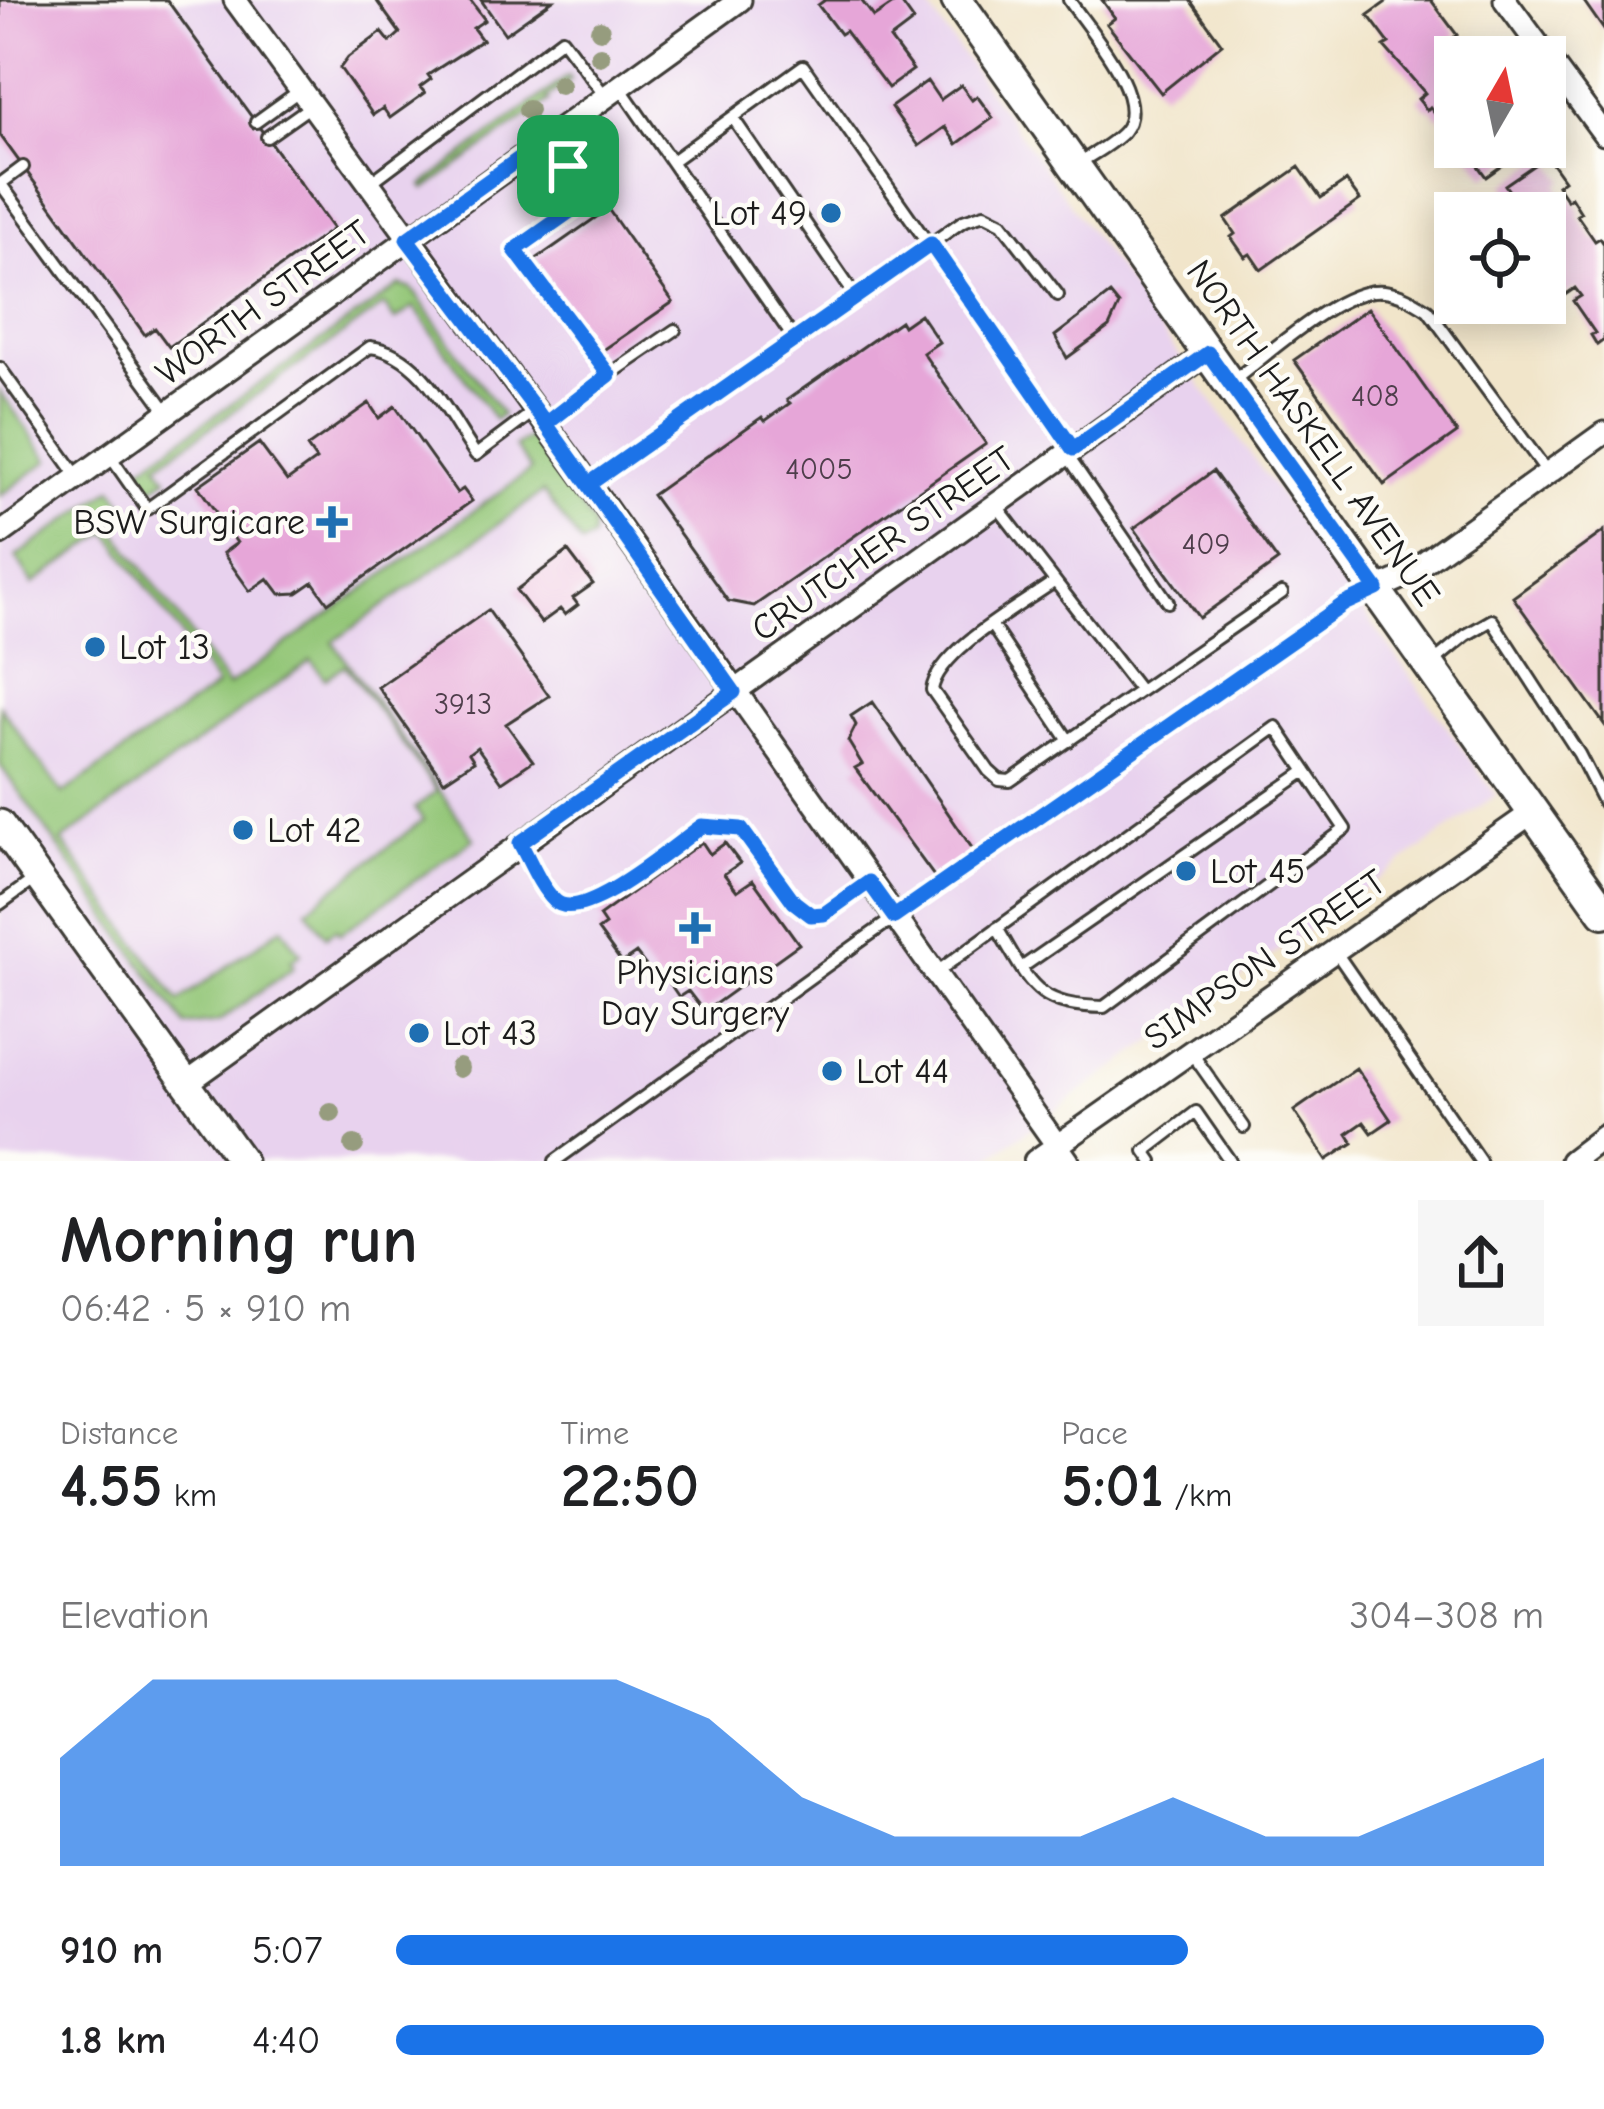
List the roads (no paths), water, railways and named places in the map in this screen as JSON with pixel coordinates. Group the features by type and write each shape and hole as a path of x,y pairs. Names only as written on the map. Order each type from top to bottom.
{"main road":[{"name":"NORTH HASKELL AVENUE","path":"957,0 1604,912"}],"street":[{"name":"WORTH STREET","path":"0,535 740,0"},
{"path":"1505,0 1604,134"},
{"path":"246,4 305,98 541,417 1062,1153"},
{"name":"CRUTCHER STREET","path":"187,1082 1208,353"},
{"path":"1377,589 1402,578 1604,433"},
{"name":"SIMPSON STREET","path":"1035,1161 1062,1153 1191,1052 1533,812"},
{"path":"0,824 187,1082 236,1159"},
{"path":"1571,1161 1604,1136"}],"lane":[{"path":"1069,0 1129,90 1134,111 1124,131 1076,166"},
{"path":"367,185 562,39 672,161 794,340"},
{"path":"672,161 802,66 931,244 1168,602"},
{"path":"256,122 305,98"},
{"path":"267,137 305,98"},
{"path":"733,118 856,297"},
{"path":"548,138 590,197 515,250 609,375"},
{"path":"23,167 0,183 168,413"},
{"path":"589,484 963,221 984,214 1002,223 1058,295"},
{"path":"1230,383 1346,297 1380,290 1405,296 1428,310 1548,472"},
{"path":"110,454 147,509 370,347 390,350 413,364 476,455 675,330"},
{"path":"0,368 79,478"},
{"path":"995,505 1140,691"},
{"path":"1055,581 949,658 934,675 932,690 999,780 1010,781 1282,593"},
{"path":"555,1161 894,917 1344,604 1377,589"},
{"path":"1430,665 1492,620 1579,754 1604,803"},
{"path":"992,626 1069,741"},
{"path":"934,974 997,928 1276,727 1345,829 1104,1007 1071,1007 1048,999 997,928"},
{"path":"1022,968 1306,771"},
{"path":"520,843 554,900 566,908 585,905 702,826 741,829 794,902 811,915 824,914 869,882"},
{"path":"0,904 38,878"},
{"path":"1335,951 1480,1161"},
{"path":"1191,1052 1244,1127"},
{"path":"1152,1161 1145,1151 1220,1094"},
{"path":"1196,1112 1230,1161"}],"place":[{"name":"Lot 49","path":"831,213"},
{"name":"BSW Surgicare","path":"332,522"},
{"name":"Lot 13","path":"95,647"},
{"name":"Lot 42","path":"243,830"},
{"name":"Lot 45","path":"1186,871"},
{"name":"Physicians Day Surgery","path":"695,928"},
{"name":"Lot 43","path":"419,1033"},
{"name":"Lot 44","path":"832,1071"}]}
